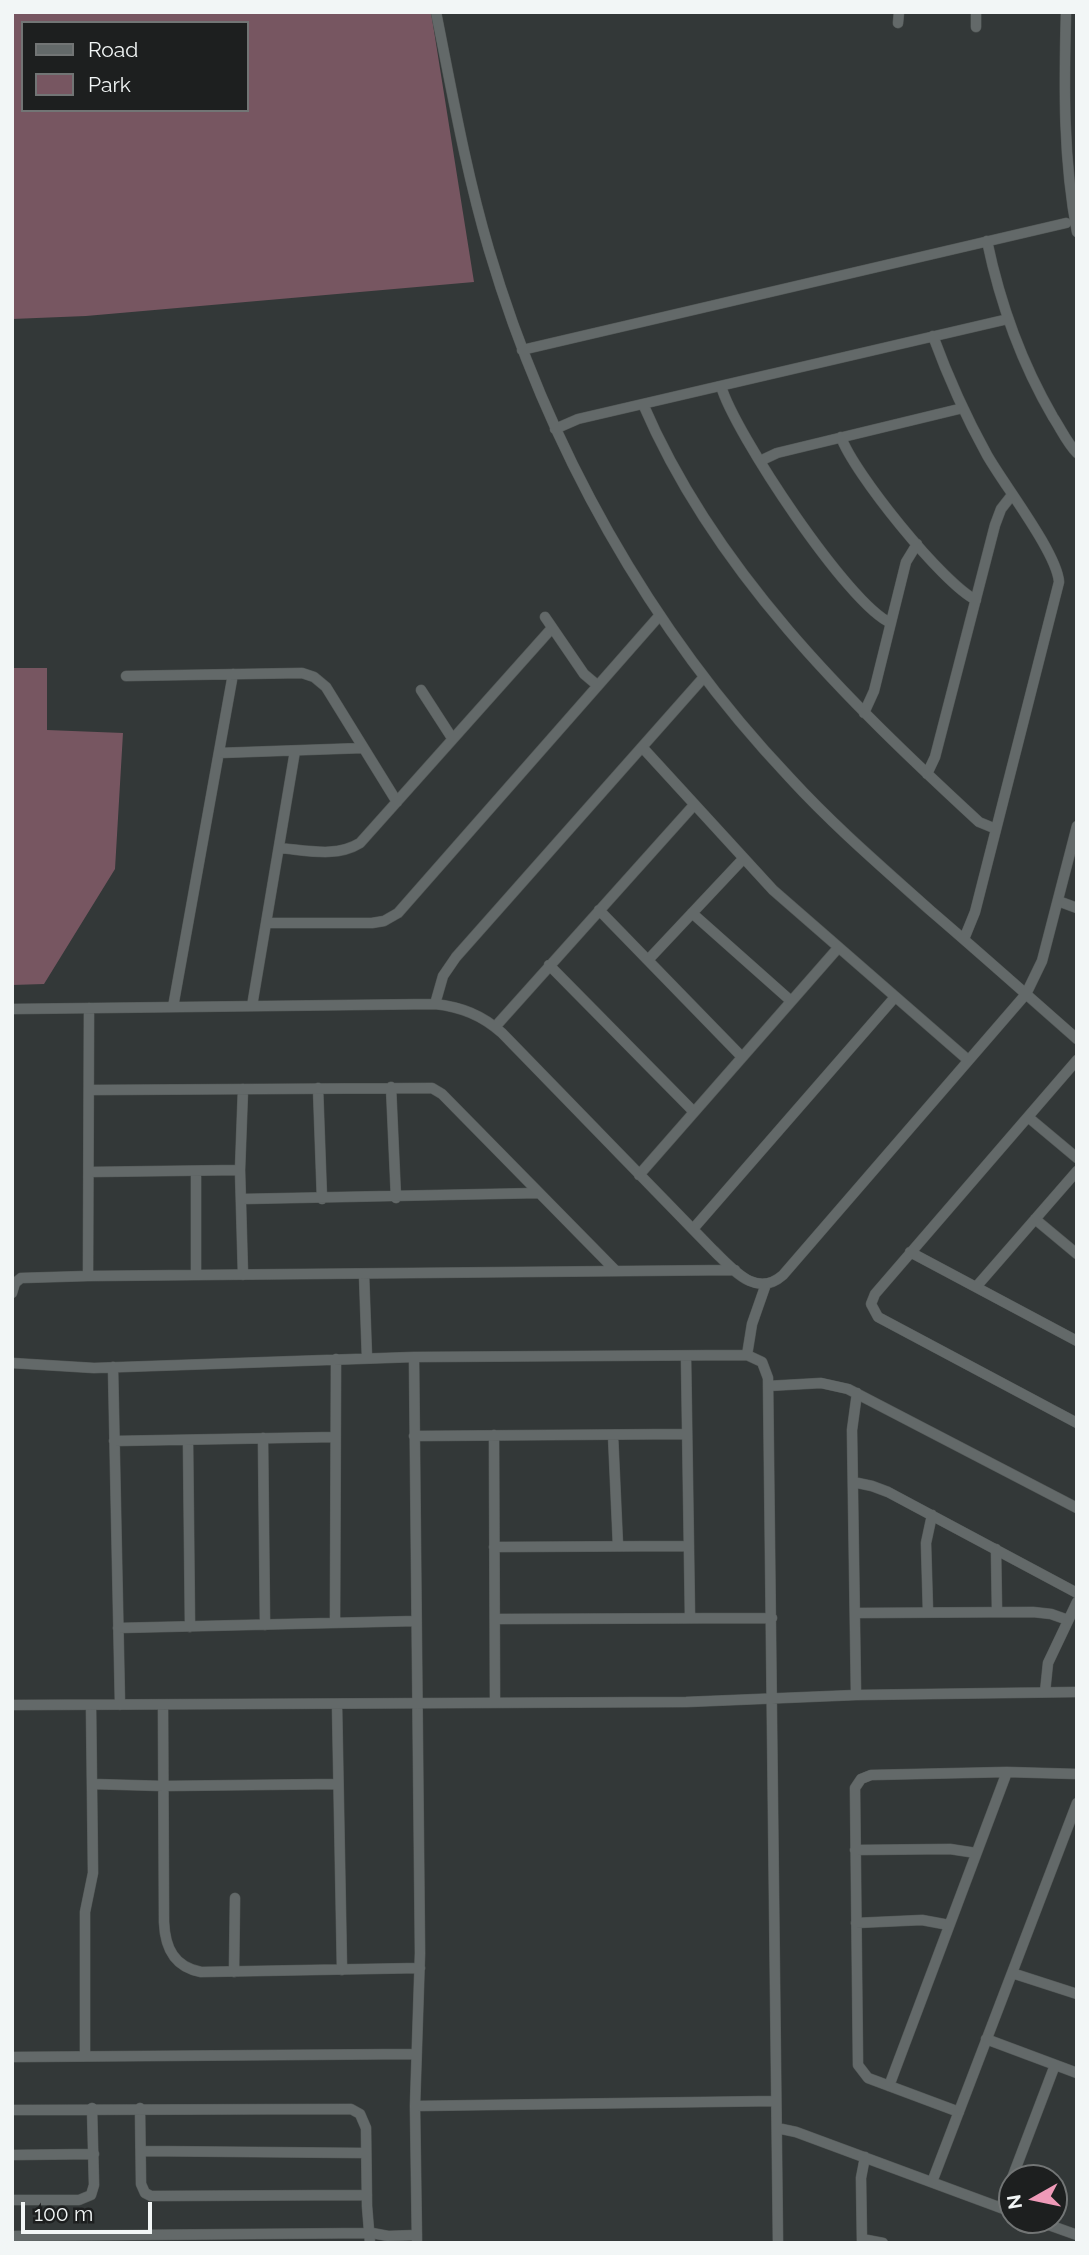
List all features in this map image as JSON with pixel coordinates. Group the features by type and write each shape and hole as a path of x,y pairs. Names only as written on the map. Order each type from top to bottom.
{"street":[{"path":"436,12 473,193 498,281 522,350 555,429 600,518 660,615 704,677 764,750 814,804 1077,1039"},
{"path":"976,12 976,26"},
{"path":"1066,12 1064,136 1067,176 1077,232"},
{"path":"522,350 1066,223"},
{"path":"987,241 1008,319 1036,386 1077,453"},
{"path":"555,429 578,419 1008,319"},
{"path":"933,336 963,408 1055,564 1059,582 975,912 964,939"},
{"path":"721,386 730,411 795,515 876,615 891,623"},
{"path":"643,404 686,488 739,569 797,641 864,713 928,774 979,822 996,829"},
{"path":"760,461 777,453 963,408"},
{"path":"841,437 853,463 916,544 957,589 976,600"},
{"path":"928,774 935,757 995,525 1012,495"},
{"path":"864,713 874,691 906,562 916,544"},
{"path":"266,923 372,923 393,916 660,615"},
{"path":"545,617 584,674 597,685"},
{"path":"279,848 334,852 346,850 366,838 552,628"},
{"path":"126,676 302,673 314,677 326,687 397,802"},
{"path":"173,1007 233,674"},
{"path":"435,1004 439,985 456,957 704,677"},
{"path":"421,690 452,738"},
{"path":"642,747 743,859 793,909 968,1060"},
{"path":"219,753 363,748"},
{"path":"252,1006 295,751"},
{"path":"495,1027 694,805"},
{"path":"12,1009 435,1004 467,1011 495,1027 735,1270 748,1281 766,1284 783,1275 1026,994 1042,961 1077,826"},
{"path":"648,960 743,859"},
{"path":"1058,901 1077,908"},
{"path":"599,910 742,1057"},
{"path":"692,913 791,1001"},
{"path":"639,1175 838,948"},
{"path":"549,965 694,1112"},
{"path":"693,1229 895,997"},
{"path":"88,1276 89,1008"},
{"path":"1077,1060 910,1252 873,1297 872,1307 875,1314 1077,1423"},
{"path":"391,1087 396,1198"},
{"path":"243,1088 240,1170 243,1275"},
{"path":"318,1088 322,1199"},
{"path":"89,1090 432,1088 442,1094 616,1271"},
{"path":"1028,1117 1077,1158"},
{"path":"89,1172 240,1170"},
{"path":"196,1171 196,1275"},
{"path":"976,1287 1077,1171"},
{"path":"242,1199 539,1194"},
{"path":"1035,1219 1077,1254"},
{"path":"910,1252 1077,1341"},
{"path":"12,1293 15,1283 21,1278 735,1270"},
{"path":"363,1273 367,1358"},
{"path":"747,1355 752,1324 766,1284"},
{"path":"12,1363 113,1367 414,1357 747,1355 758,1359 764,1365 768,1373 772,1618 778,2243"},
{"path":"686,1356 690,1618"},
{"path":"12,2236 31,2239 324,2239 417,2236 415,2106 420,1968 414,1357"},
{"path":"335,1623 336,1359"},
{"path":"113,1367 120,1705"},
{"path":"768,1386 821,1383 857,1393 1077,1508"},
{"path":"856,1695 852,1421 857,1393"},
{"path":"414,1436 687,1434"},
{"path":"494,1435 495,1702"},
{"path":"613,1435 618,1546"},
{"path":"114,1441 335,1437"},
{"path":"263,1438 265,1625"},
{"path":"188,1440 190,1626"},
{"path":"853,1482 880,1489 1077,1593"},
{"path":"928,1612 926,1536 932,1515"},
{"path":"494,1547 689,1546"},
{"path":"996,1549 997,1612"},
{"path":"1045,1692 1048,1663 1077,1602"},
{"path":"855,1613 1042,1612 1068,1620"},
{"path":"495,1619 772,1618"},
{"path":"118,1628 416,1621"},
{"path":"12,1704 686,1702 856,1695 1077,1692"},
{"path":"337,1704 342,1970"},
{"path":"85,2056 85,1912 93,1872 91,1705"},
{"path":"163,1705 164,1922 167,1946 175,1959 187,1968 201,1972 420,1968"},
{"path":"889,2086 1007,1772"},
{"path":"959,2112 868,2078 858,2065 856,1785 864,1777 871,1775 1007,1772 1077,1774"},
{"path":"92,1784 338,1784"},
{"path":"932,2182 1077,1803"},
{"path":"855,1850 957,1849 976,1853"},
{"path":"234,1972 235,1898"},
{"path":"856,1923 922,1920 949,1925"},
{"path":"1012,1973 1077,1994"},
{"path":"986,2039 1077,2073"},
{"path":"12,2057 416,2054"},
{"path":"1017,2164 1055,2065"},
{"path":"415,2106 776,2101"},
{"path":"12,2200 86,2199 94,2189 92,2108"},
{"path":"140,2108 142,2187 148,2195 367,2195"},
{"path":"12,2110 351,2109 360,2114 365,2123 370,2236"},
{"path":"776,2128 796,2132 998,2206"},
{"path":"141,2151 366,2153"},
{"path":"12,2155 94,2154"},
{"path":"865,2157 861,2178 862,2241 883,2243"}],"green space":[{"path":"12,12 431,12 474,282 86,316 12,319"},
{"path":"12,668 47,668 47,730 123,733 115,869 44,984 12,985"}]}
